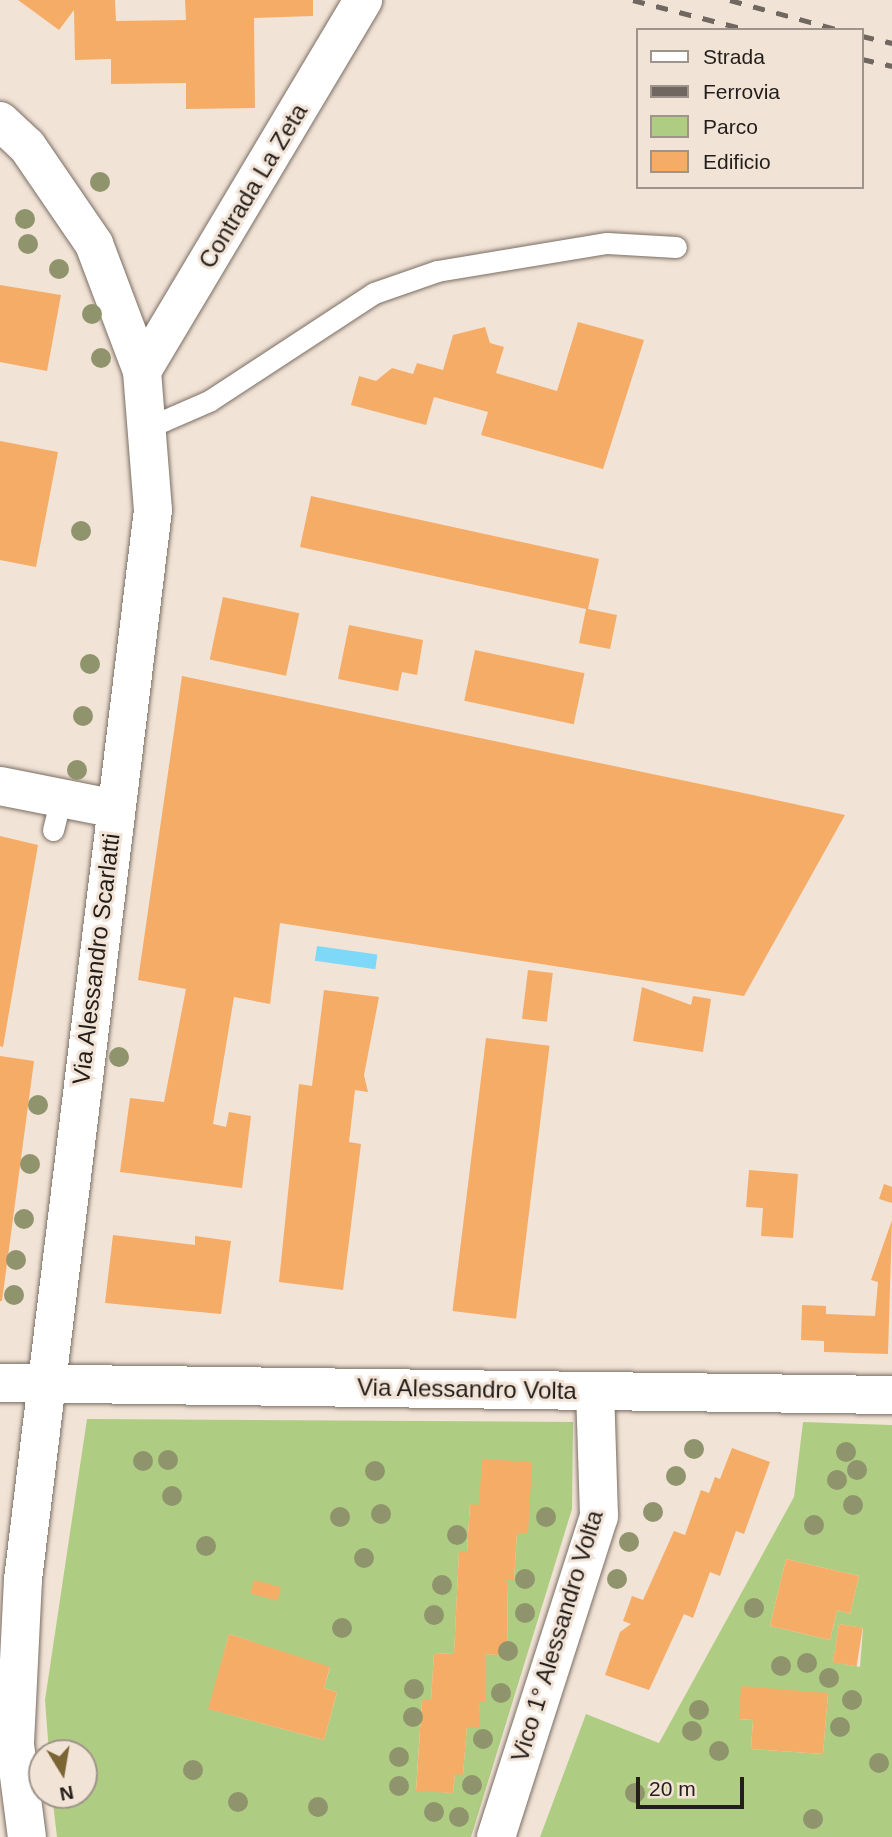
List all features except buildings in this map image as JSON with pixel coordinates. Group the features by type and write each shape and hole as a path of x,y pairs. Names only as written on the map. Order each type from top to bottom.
{"street":[{"name":"Contrada La Zeta","path":"142,371 363,0"},
{"name":"Via Alessandro Scarlatti","path":"0,121 27,146 94,244 142,371 153,510 42,1385 12,1579 10,1624 15,1745 27,1837"},
{"path":"0,786 57,814 116,809"},
{"name":"Via Alessandro Volta","path":"0,1383 892,1395"},
{"name":"Vico 1° Alessandro Volta","path":"496,1837 599,1516 595,1391"}],"lane":[{"path":"147,428 209,401 374,293 437,271 607,243 676,247"}],"green space":[{"path":"87,1419 573,1422 572,1509 471,1837 57,1837 54,1809 98,1809 98,1739 48,1739 45,1700","holes":["470,1504 528,1534 517,1534 514,1580 507,1580 508,1656 485,1654 485,1701 480,1701 478,1727 467,1727 463,1774 455,1774 453,1793 416,1790 422,1700 431,1700 434,1653 454,1654 459,1552 467,1552","229,1634 330,1668 324,1688 337,1692 324,1740 209,1709"]},
{"path":"803,1422 892,1425 892,1837 540,1837 586,1714 659,1743 794,1497","holes":["786,1559 859,1576 850,1614 837,1610 830,1640 770,1626","839,1624 863,1628 860,1667 833,1662","828,1693 823,1754 751,1749 753,1720 739,1719"]}],"water":[{"path":"317,946 377,954 375,969 315,961"}],"railway":[{"path":"633,0 740,28"},
{"path":"730,0 833,28"},
{"path":"864,36 892,43"},
{"path":"864,59 892,66"}]}
